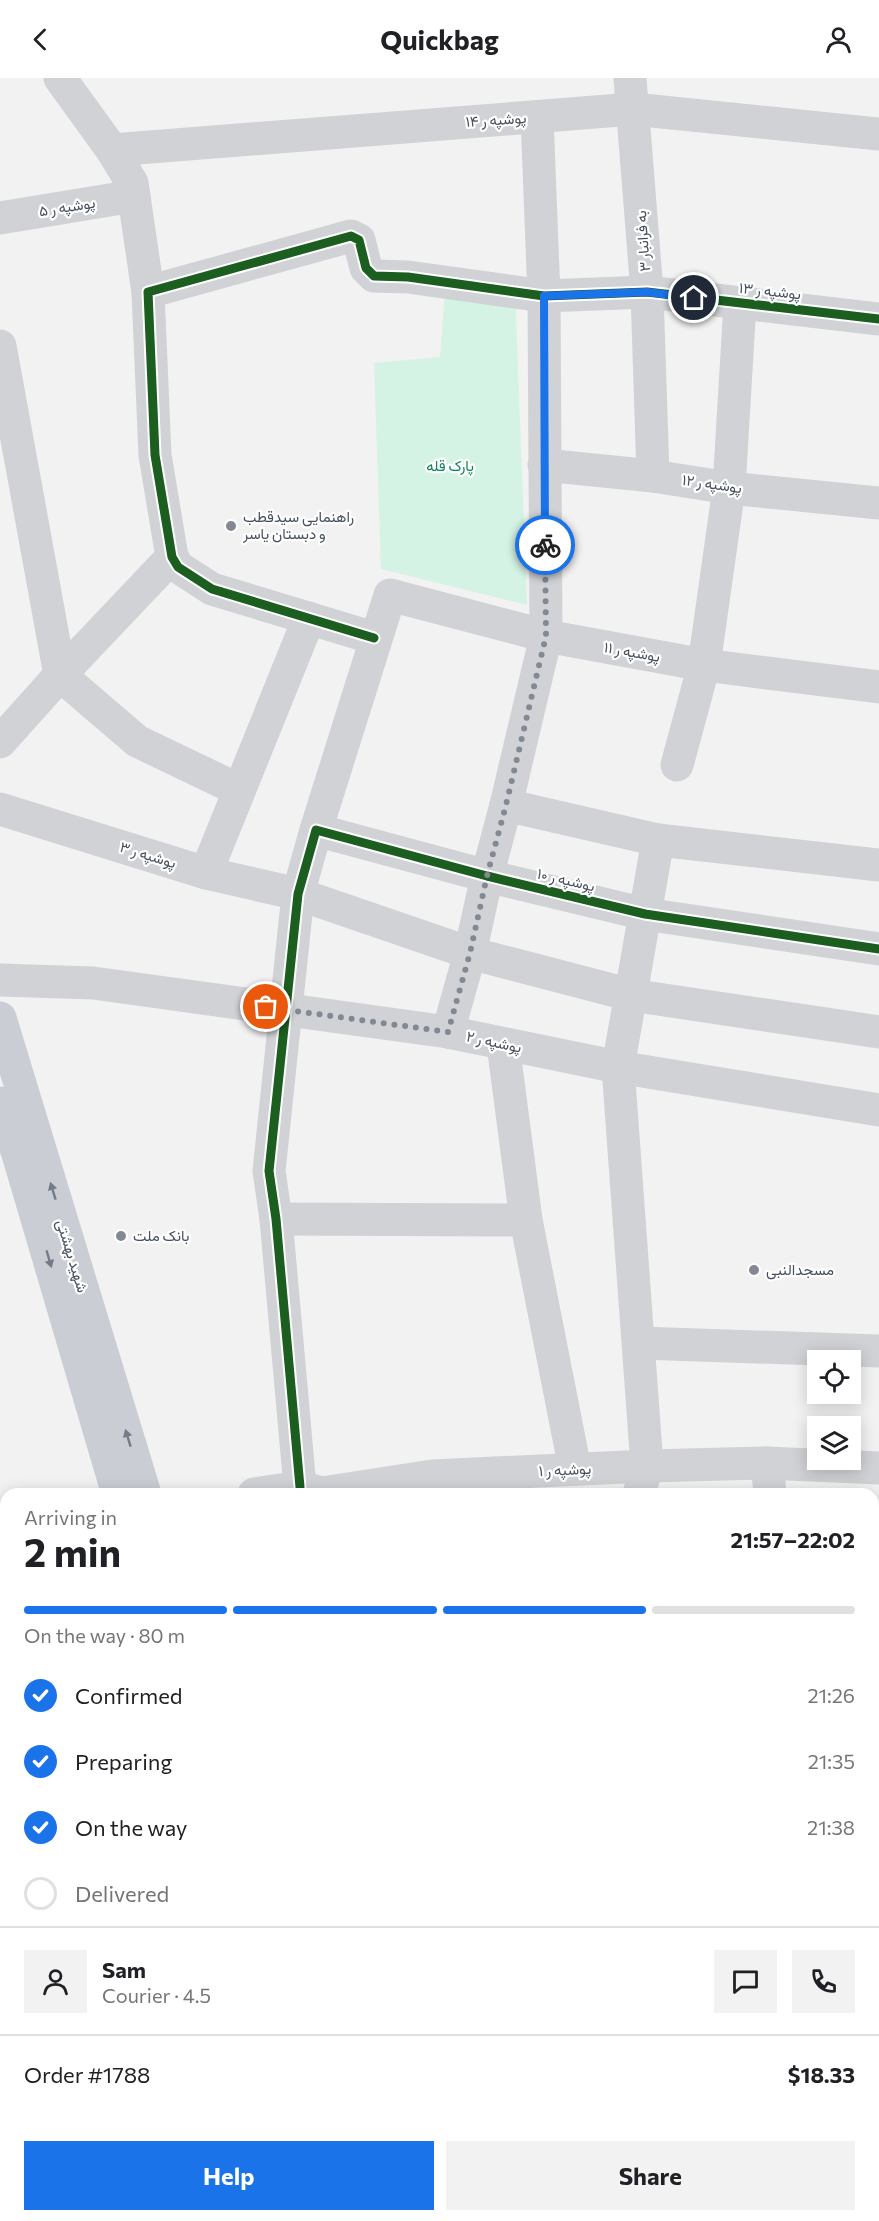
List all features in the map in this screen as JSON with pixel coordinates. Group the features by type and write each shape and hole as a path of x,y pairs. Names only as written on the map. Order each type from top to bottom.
{"main road":[{"name":"شهید بهشتی","path":"0,1018 143,1488"},
{"name":"شهید بهشتی","path":"0,1103 18,1154 116,1488"}],"street":[{"path":"69,84 132,183 148,292 154,455 172,557 178,567 212,589 374,638 298,894 269,1171 314,1488"},
{"name":"پوشپه ر ۱۴","path":"112,150 537,117 632,93 879,134"},
{"name":"به فرانبار ۳","path":"632,93 647,292 653,476"},
{"path":"448,1032 470,953 546,636 544,296 537,117"},
{"name":"پوشپه ر ۵","path":"0,218 134,196"},
{"name":"پوشپه ر ۱۳","path":"148,292 351,236 358,240 366,268 374,276 408,277 544,296 647,292 879,319"},
{"path":"677,765 704,665 729,488 740,303"},
{"path":"0,346 60,675 137,741 239,790"},
{"name":"پوشپه ر ۱۲","path":"544,465 879,504"},
{"path":"0,742 172,557"},
{"name":"پوشپه ر ۱۱","path":"374,638 390,595 546,636 704,665 879,687"},
{"path":"206,873 309,618"},
{"path":"506,805 658,840 879,865"},
{"name":"پوشپه ر ۳","path":"0,809 206,873 298,894 470,953 631,995 879,1032"},
{"name":"پوشپه ر ۱۰","path":"316,830 487,876 645,914 879,949"},
{"path":"643,1480 639,1343 618,1067 658,840"},
{"name":"پوشپه ر ۲","path":"0,980 93,983 448,1032 618,1067 879,1110"},
{"path":"503,1044 526,1220 575,1469"},
{"path":"276,1219 526,1220"},
{"path":"639,1343 879,1352"},
{"name":"۱ پوشپه ر","path":"338,1488 432,1476 575,1469 643,1480 768,1478 879,1468"}],"green space":[{"name":"پارک قله","path":"445,288 515,288 527,605 381,569 374,363 440,357"}],"cycle path":[{"path":"374,638 212,589 178,567 172,557 155,455 148,292 351,236 359,240 366,268 374,276 408,277 544,296 647,292 879,319"},
{"path":"300,1487 276,1219 269,1171 298,894 316,830 487,876 645,914 879,949"}],"way so far":[{"path":"266,1007 448,1032 470,953 546,636 545,545"}],"place":[{"name":"راهنمایی سیدقطب و دبستان یاسر","path":"231,526"},
{"name":"بانک ملت","path":"121,1236"},
{"name":"مسجدالنبی","path":"754,1270"}],"route":[{"path":"545,545 544,296 647,292 694,298"}]}
